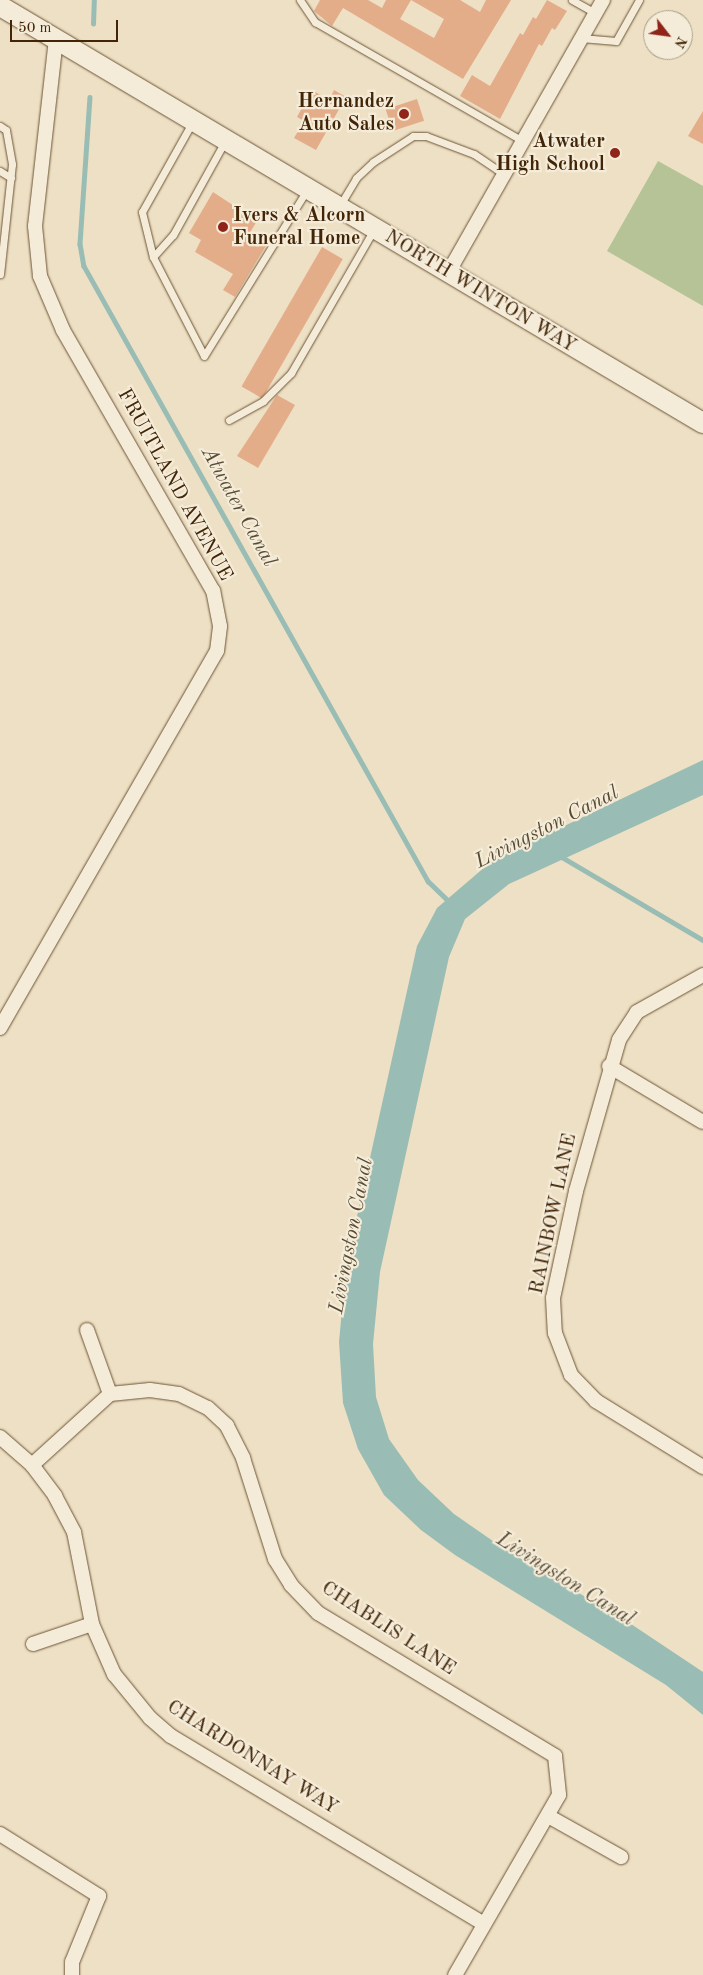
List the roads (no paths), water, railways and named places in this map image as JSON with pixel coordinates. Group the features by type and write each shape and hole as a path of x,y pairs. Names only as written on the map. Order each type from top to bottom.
{"main road":[{"name":"NORTH WINTON WAY","path":"0,6 703,423"}],"street":[{"path":"448,273 602,0"},
{"name":"FRUITLAND AVENUE","path":"0,1028 216,651 220,626 213,591 63,330 40,276 35,226 56,39"},
{"name":"RAINBOW LANE","path":"703,975 637,1012 619,1040 609,1066 553,1298 555,1333 571,1375 596,1402 703,1468"},
{"path":"609,1066 703,1122"},
{"path":"32,1465 110,1394 87,1330"},
{"name":"CHABLIS LANE","path":"110,1394 150,1390 179,1394 208,1408 226,1426 243,1458 275,1558 291,1585 318,1613 555,1756 560,1795 548,1816"},
{"name":"CHARDONNAY WAY","path":"0,1437 32,1465 55,1496 74,1532 92,1624 114,1674 150,1718 171,1736 484,1924"},
{"path":"33,1644 92,1624"},
{"path":"455,1975 548,1816 621,1857"},
{"path":"0,1834 99,1896 72,1962 72,1975"}],"lane":[{"path":"300,0 314,22 523,141"},
{"path":"572,0 595,13"},
{"path":"581,38 616,41 639,0"},
{"path":"193,121 142,212 153,256 204,356 308,189"},
{"path":"0,126 6,130 11,178 0,274"},
{"path":"339,208 356,178 372,162 413,136 426,136 474,154 504,174"},
{"path":"153,256 173,235 225,140"},
{"path":"0,171 11,178"},
{"path":"229,420 263,402 291,373 374,229"}],"water":[{"path":"703,760 703,795 509,884 465,919 449,957 380,1272 373,1344 376,1397 389,1439 418,1480 454,1514 503,1548 631,1624 703,1672 703,1715 666,1685 455,1555 421,1530 384,1495 358,1449 343,1403 339,1342 346,1266 417,946 437,908 493,860"}],"waterway":[{"name":"Atwater Canal","path":"93,24 94,0"},
{"name":"Atwater Canal","path":"90,97 80,244 84,266 428,881 450,902"},
{"path":"560,856 703,940"}],"place":[{"name":"Hernandez Auto Sales","path":"404,114"},
{"name":"Atwater High School","path":"615,153"},
{"name":"Ivers & Alcorn Funeral Home","path":"223,227"}],"water label":[{"name":"Livingston Canal","path":"547,828"},
{"name":"Livingston Canal","path":"352,1236"},
{"name":"Livingston Canal","path":"565,1580"}]}
